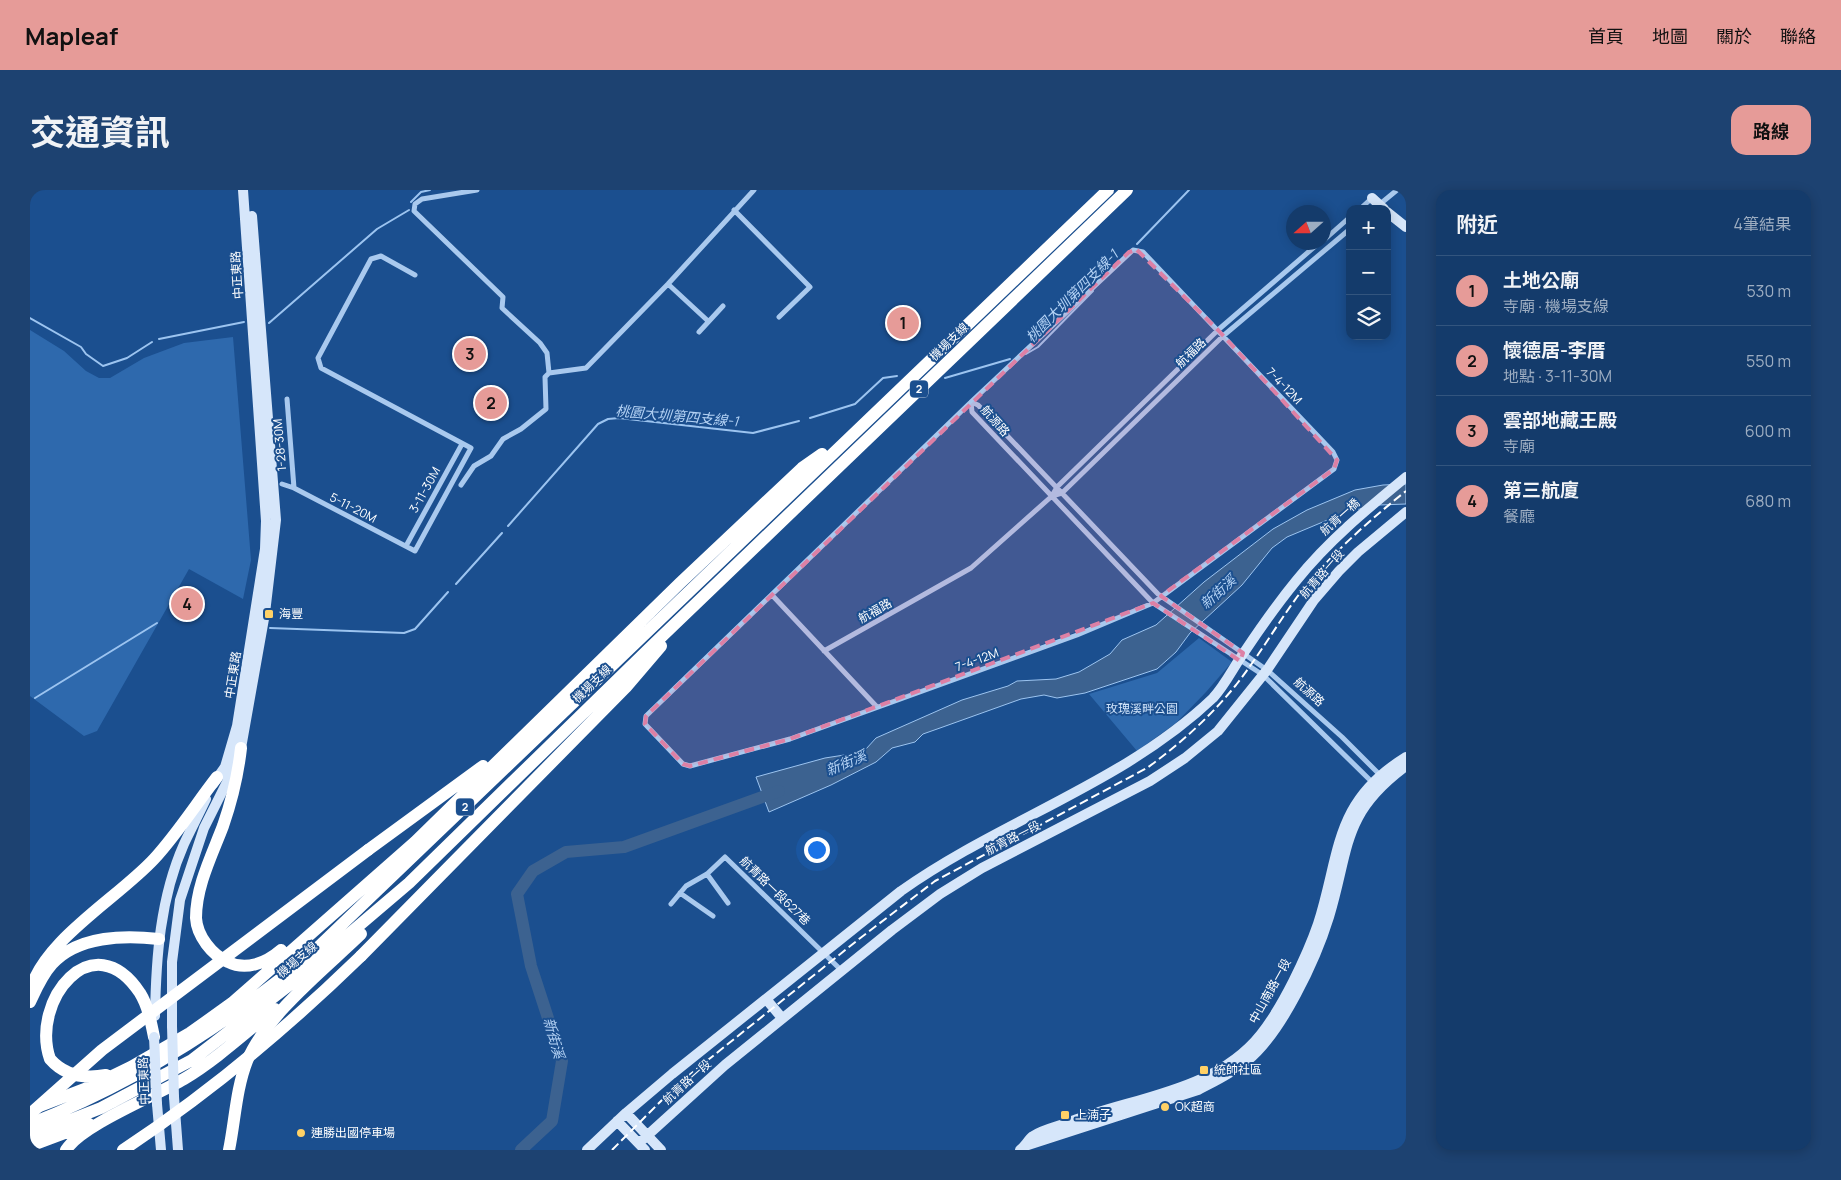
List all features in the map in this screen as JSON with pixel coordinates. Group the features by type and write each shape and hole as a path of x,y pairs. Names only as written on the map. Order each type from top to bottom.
{"highway":[{"name":"機場支線","path":"30,1124 127,1081 174,1054 267,991 362,906 1108,190"},
{"name":"機場支線","path":"30,1136 101,1108 192,1060 288,986 409,883 711,589 1127,190"},
{"path":"30,1110 92,1086 121,1072 190,1033 232,1003 415,842 680,583 802,468 855,431"},
{"path":"229,1150 241,1081 254,1046 280,1013 318,975 460,843 689,619 711,589"},
{"path":"123,1150 235,1069 281,1031 361,956 626,687 661,646"},
{"path":"241,748 235,789 198,901 196,920 200,934 208,946 218,957 236,965 246,966 261,963 276,955 337,903 360,889"},
{"path":"30,1114 102,1050 368,850 508,750"},
{"path":"30,992 38,970 46,958 67,935 118,894 154,859 217,777"},
{"path":"30,1002 52,963 71,950 93,941 118,937 159,939"},
{"path":"121,1072 104,1076 81,1077 60,1068 48,1056 41,1045 36,1028 36,1012 48,986 60,975 75,968 92,965 109,966 132,982 141,995 154,1037"},
{"path":"66,1150 80,1136 185,1078 318,975"},
{"path":"30,1146 124,1110"}],"main road":[{"name":"中正東路","path":"161,1150 154,1037 155,975 159,939 171,883 183,845 217,777 225,766 237,726 255,623 266,530 243,190"},
{"name":"中正東路","path":"178,1150 172,1026 173,940 180,900 187,875 204,828 241,748 265,613 276,520 250,190"},
{"path":"1391,215 1406,227"},
{"name":"航青一橋","path":"1296,581 1340,532 1406,477"},
{"name":"航青路一段","path":"642,1146 647,1135 725,1065 841,970 958,882 1150,781 1185,758 1218,731 1265,672 1314,600 1339,571 1374,538 1406,512"},
{"name":"航青路一段","path":"587,1150 626,1113 766,999 929,871 1150,749 1214,697 1296,581"},
{"name":"中山南路一段","path":"1022,1148 1198,1090 1225,1076 1248,1060 1280,1022 1302,980 1329,915 1348,839 1364,806 1379,782 1406,756"},
{"name":"中山南路一段","path":"1379,782 1406,766"},
{"path":"159,939 173,940"},
{"path":"766,999 782,1018"},
{"path":"626,1113 661,1150"},
{"path":"618,1121 642,1146"}],"street":[{"path":"477,190 422,198 416,204 414,211 503,297 502,308 540,343 547,353 549,373"},
{"path":"461,485 474,466 491,456 503,439 521,429 546,409 545,377 549,373 586,368 668,284 754,190"},
{"path":"1377,205 1398,190"},
{"path":"734,210 810,287 779,317"},
{"path":"1331,234 1346,221"},
{"name":"航福路","path":"1052,496 1062,493 1223,336 1346,232"},
{"name":"7-4-12M","path":"1133,250 1142,252 1223,336 1333,452 1336,464 1334,469 1153,602 1077,634 790,739 686,766 645,724 646,716 971,402 1133,250"},
{"name":"航福路","path":"824,650 972,568 1052,496 1057,487 1218,330 1311,250"},
{"path":"415,275 381,256 371,259 323,349 318,362 321,368 462,444"},
{"path":"668,284 708,321"},
{"path":"699,332 723,306"},
{"name":"1-28-30M","path":"287,399 294,488"},
{"name":"航源路","path":"1379,782 1265,672 1242,657 1208,628 1161,596 978,405 971,402 972,412 1153,602 1202,636 1242,657 1265,672 1342,737 1379,782"},
{"name":"3-11-30M","path":"406,546 462,444 471,448 415,551"},
{"name":"5-11-20M","path":"282,484 294,488 415,551"},
{"path":"772,595 877,707"},
{"name":"航青路一段627巷","path":"671,904 686,886 707,874 725,857 841,970"},
{"path":"707,874 728,903"},
{"path":"680,893 713,916"}],"highlighted area":[{"path":"1137,250 1218,330 1337,460 1334,469 1161,596 1243,653 1240,661 1153,603 790,739 690,766 683,764 645,724 646,716 1129,252"}],"green space":[{"path":"30,330 64,351 86,371 99,378 110,378 144,358 184,343 233,337 251,560 243,599 189,569 97,731 84,736 30,696"},
{"name":"玫瑰溪畔公園","path":"1199,638 1232,662 1176,723 1137,751 1089,694 1157,673"}],"water":[{"path":"1406,484 1406,504 1379,505 1349,511 1287,537 1272,548 1242,585 1190,633 1176,652 1157,669 1085,693 1057,698 1044,695 1021,699 923,734 915,742 892,748 876,762 831,785 769,812 756,777 825,758 857,753 866,749 876,738 962,700 1008,686 1017,681 1056,679 1079,672 1110,654 1122,640 1156,625 1204,582 1273,529 1307,510 1355,490 1383,485"}],"waterway":[{"path":"411,202 421,192 430,190"},
{"name":"桃園大圳第四支線-1","path":"1137,244 1189,190"},
{"path":"269,323 377,229 409,210"},
{"name":"桃園大圳第四支線-1","path":"1026,354 1038,347 1093,291"},
{"path":"30,318 81,347 86,354 103,366 127,358 152,342"},
{"path":"159,339 244,322"},
{"name":"桃園大圳第四支線-1","path":"945,378 1010,359"},
{"name":"桃園大圳第四支線-1","path":"810,418 855,404 883,378 897,376"},
{"name":"桃園大圳第四支線-1","path":"508,526 598,424 608,419 619,418 753,433 799,421"},
{"name":"桃園大圳第四支線-1","path":"456,584 502,533"},
{"name":"桃園大圳第四支線-1","path":"270,628 404,633 415,629 448,592"},
{"name":"桃園大圳第四支線-1","path":"35,698 157,623"},
{"name":"新街溪","path":"521,1150 552,1121 562,1061 531,966 517,894 533,871 566,852 624,847 779,791"}],"railway":[{"path":"612,1150 678,1084 859,939 935,881 1147,768 1194,730 1236,685 1297,597 1321,568 1376,515 1406,491"}],"place":[{"name":"土地公廟","path":"903,323"},
{"name":"雲部地藏王殿","path":"470,354"},
{"name":"懷德居-李厝","path":"491,403"},
{"name":"第三航廈","path":"187,604"},
{"name":"海豐","path":"269,614"},
{"name":"統帥社區","path":"1204,1070"},
{"name":"OK超商","path":"1165,1107"},
{"name":"上湳子","path":"1065,1115"},
{"name":"連勝出國停車場","path":"301,1133"}]}
